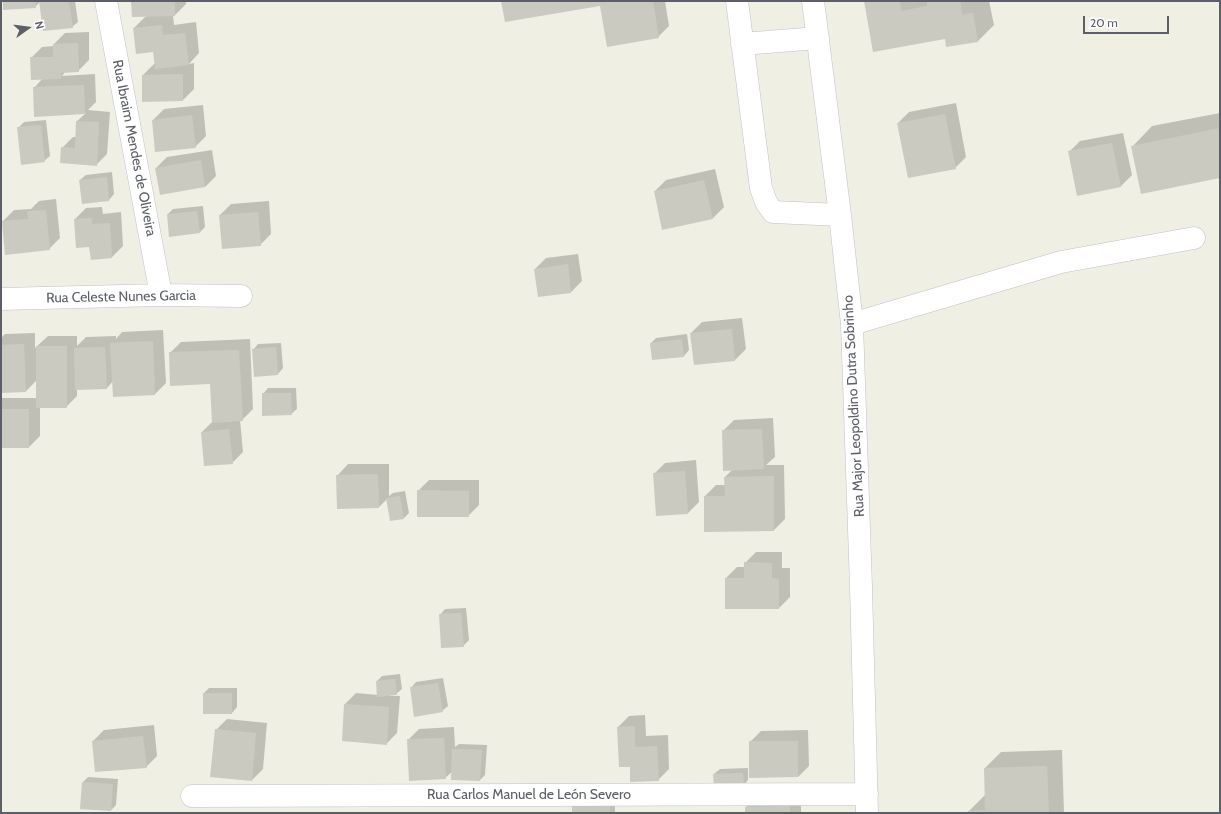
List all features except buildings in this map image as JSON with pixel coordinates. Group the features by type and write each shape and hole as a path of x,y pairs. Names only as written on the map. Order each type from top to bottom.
{"street":[{"name":"Rua Ibraim Mendes de Oliveira","path":"106,1 161,296"},
{"path":"737,1 761,188 766,202 773,212 840,215"},
{"name":"Rua Major Leopoldino Dutra Sobrinho","path":"813,1 852,324 867,804"},
{"path":"742,44 818,38"},
{"path":"852,324 1062,262 1194,238"},
{"name":"Rua Celeste Nunes Garcia","path":"1,299 241,296"},
{"name":"Rua Carlos Manuel de León Severo","path":"192,796 867,804"}]}
